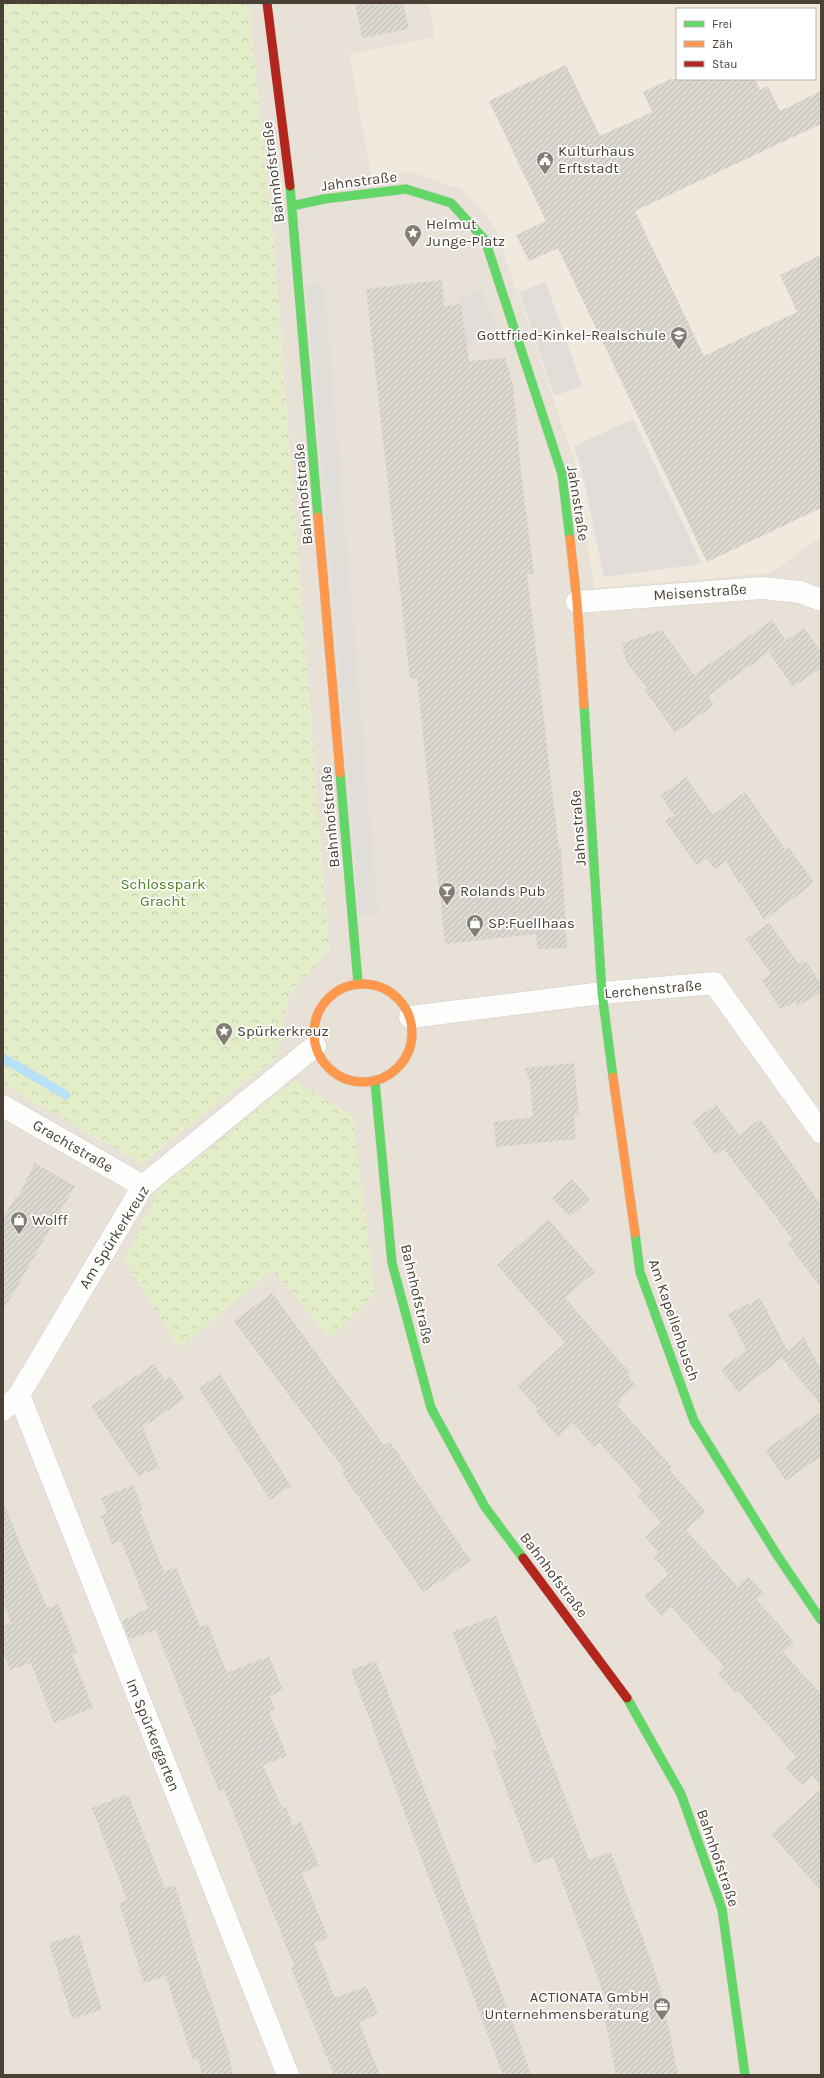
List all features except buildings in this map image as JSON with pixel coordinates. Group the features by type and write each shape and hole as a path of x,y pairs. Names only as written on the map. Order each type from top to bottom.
{"street":[{"name":"Bahnhofstraße","path":"267,3 292,206 358,984"},
{"name":"Jahnstraße","path":"292,206 324,199 406,189 451,203 485,240 562,474 577,602 602,993"},
{"name":"Meisenstraße","path":"577,602 762,588 800,592 821,600"},
{"path":"358,984 381,987 400,1000 410,1017 412,1040 407,1057 392,1073 375,1082 355,1082 330,1071 315,1046 313,1030 320,1008 339,989 358,984"},
{"name":"Lerchenstraße","path":"410,1017 602,993 714,984 821,1132"},
{"name":"Am Kapellenbusch","path":"602,993 640,1272 694,1421 777,1555 821,1620"},
{"name":"Am Spürkerkreuz","path":"3,1410 11,1391 143,1186 315,1046"},
{"name":"Bahnhofstraße","path":"375,1082 392,1263 431,1408 485,1507 625,1695 681,1794 722,1909 745,2075"},
{"name":"Grachtstraße","path":"3,1106 143,1186"},
{"name":"Im Spürkergarten","path":"11,1391 288,2075"}],"shaded area":[{"path":"248,3 821,3 821,2075 3,2075 3,1084 141,1163 277,1057 289,994 329,951 271,210"},
{"name":"Gottfried-Kinkel-Realschule","path":"438,3 821,3 821,537 770,573 594,588 577,469 496,230 482,210 462,190 411,172 371,177 350,54 435,37 429,5"},
{"path":"546,282 582,386 554,396 519,292"},
{"path":"306,284 324,284 378,915 359,915"},
{"path":"482,289 500,336 466,345 460,298"},
{"path":"633,419 702,564 604,577 581,467 574,446"}],"green space":[{"name":"Schlosspark Gracht","path":"3,3 248,3 271,210 329,951 289,994 277,1057 141,1163 3,1084"},
{"path":"294,1080 353,1117 375,1293 330,1338 273,1270 179,1348 125,1260 158,1190"}],"waterway":[{"path":"3,1058 66,1095"}],"traffic: fast":[{"path":"290,186 318,517"},
{"path":"292,206 324,199 406,189 451,203 485,240 562,474 570,539"},
{"path":"584,705 602,993 613,1077"},
{"path":"340,773 358,983"},
{"path":"375,1082 392,1263 431,1408 485,1507 523,1558"},
{"path":"635,1233 640,1272 694,1421 777,1555 821,1620"},
{"path":"627,1698 681,1794 722,1909 745,2075"}],"traffic: slow":[{"path":"318,517 340,773"},
{"path":"570,539 577,602 584,705"},
{"path":"363,984 382,988 398,998 408,1014 412,1033 408,1052 398,1068 382,1078 363,1082 344,1078 328,1068 318,1052 314,1033 318,1014 328,998 344,988 363,984"},
{"path":"613,1077 635,1233"}],"traffic: jam":[{"path":"267,3 290,186"},
{"path":"523,1558 627,1698"}],"place":[{"name":"Kulturhaus Erftstadt","path":"545,175"},
{"name":"Helmut Junge-Platz","path":"413,248"},
{"name":"Gottfried-Kinkel-Realschule","path":"679,350"},
{"name":"Rolands Pub","path":"447,906"},
{"name":"SP:Fuellhaas","path":"475,938"},
{"name":"Spürkerkreuz","path":"224,1046"},
{"name":"Wolff","path":"19,1235"},
{"name":"ACTIONATA GmbH Unternehmensberatung","path":"662,2021"}]}
